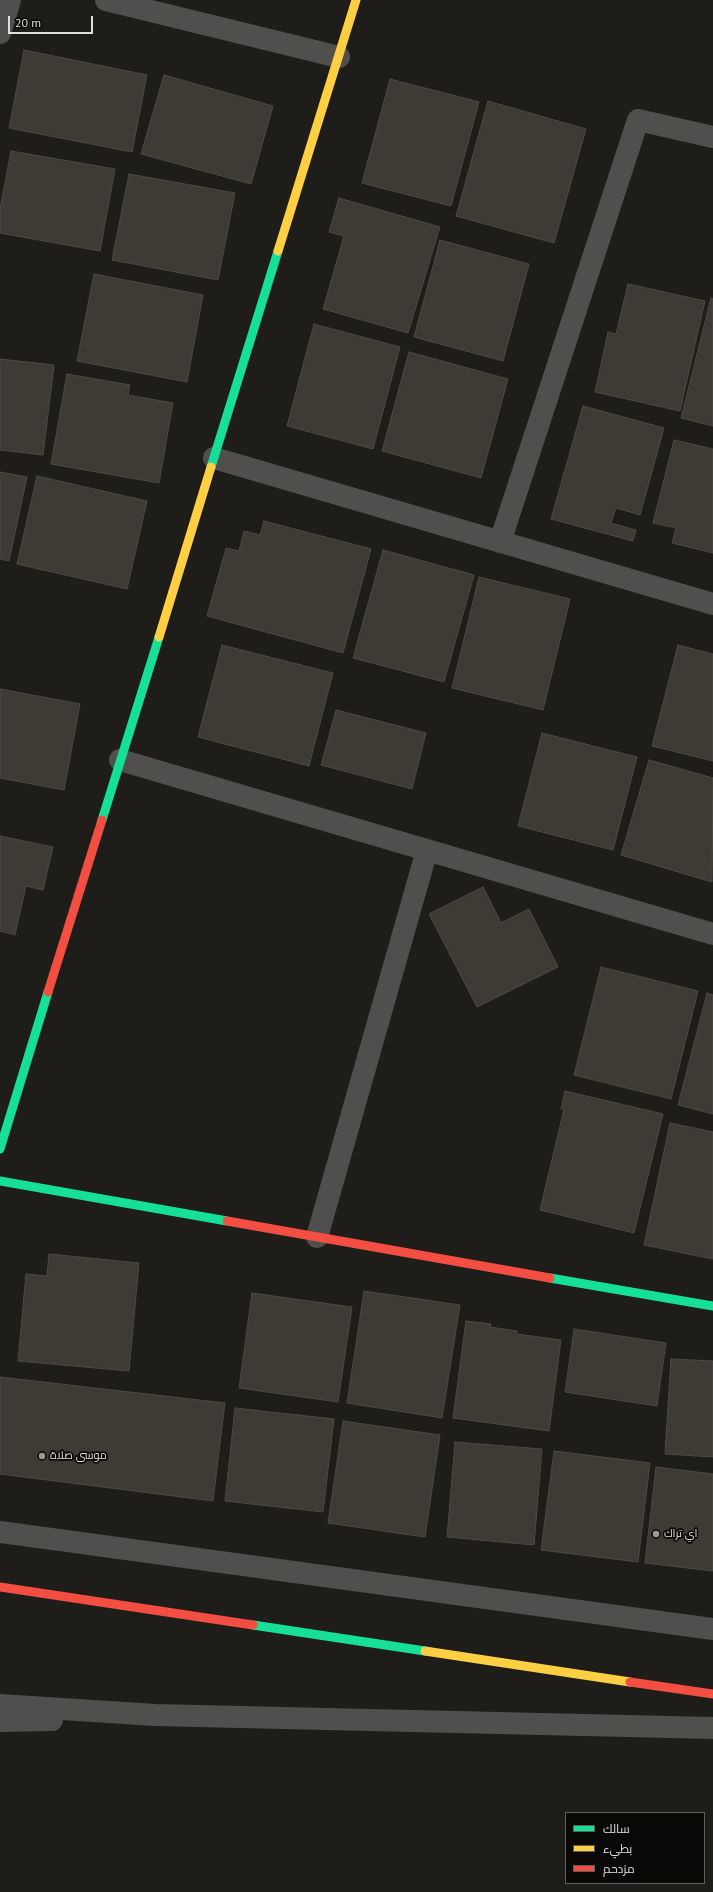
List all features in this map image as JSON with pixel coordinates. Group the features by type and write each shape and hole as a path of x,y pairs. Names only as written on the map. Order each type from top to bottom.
{"street":[{"path":"0,33 10,0"},
{"path":"106,0 339,57"},
{"path":"0,1149 356,0"},
{"path":"500,542 638,120 713,137"},
{"path":"214,458 713,604"},
{"path":"120,760 713,934"},
{"path":"317,1237 427,850"},
{"path":"0,1181 713,1306"},
{"path":"0,1532 713,1629"},
{"path":"0,1587 713,1694"},
{"path":"0,1705 155,1716 713,1728"},
{"path":"0,1721 155,1716"}],"building":[{"path":"24,50 147,75 132,152 9,128"},
{"path":"164,75 273,106 251,184 141,154"},
{"path":"390,79 479,102 451,206 362,183"},
{"path":"488,101 586,129 554,243 456,216"},
{"path":"11,151 115,169 100,251 0,233 0,209"},
{"path":"129,174 235,193 218,280 112,260"},
{"path":"339,198 440,227 408,333 323,309 344,236 329,232"},
{"path":"440,240 529,264 503,361 414,337"},
{"path":"94,274 203,295 187,382 77,361"},
{"path":"628,284 705,301 680,411 595,392 608,332 616,334"},
{"path":"711,298 713,299 713,426 681,418"},
{"path":"314,324 400,347 373,449 287,426"},
{"path":"409,352 508,379 481,478 382,451"},
{"path":"0,359 54,365 43,455 0,450"},
{"path":"67,374 130,385 128,395 173,403 159,483 51,464"},
{"path":"583,406 664,428 640,515 616,508 611,523 636,530 633,541 551,519"},
{"path":"674,440 713,449 713,553 672,543 676,528 653,523"},
{"path":"0,472 27,477 9,561 0,559"},
{"path":"37,476 147,501 127,589 17,564"},
{"path":"264,521 371,549 343,653 207,616 226,548 239,551 244,531 260,535"},
{"path":"383,550 474,575 444,682 353,658"},
{"path":"479,577 570,599 543,710 452,688"},
{"path":"222,645 333,673 309,766 198,737"},
{"path":"678,645 713,654 713,761 652,746"},
{"path":"0,689 80,704 64,790 0,778"},
{"path":"336,710 426,733 412,789 321,765"},
{"path":"542,733 637,757 613,850 518,826"},
{"path":"649,760 713,778 712,882 621,855"},
{"path":"0,836 53,847 43,890 26,886 15,935 0,931"},
{"path":"483,887 501,923 529,909 558,967 477,1007 429,914"},
{"path":"601,967 698,991 671,1099 574,1075"},
{"path":"707,993 713,995 713,1114 678,1105"},
{"path":"565,1091 663,1114 634,1233 540,1210 564,1109 561,1109"},
{"path":"670,1123 713,1132 713,1259 644,1245"},
{"path":"49,1254 139,1263 129,1371 18,1361 26,1274 47,1276"},
{"path":"364,1291 460,1305 442,1418 347,1403"},
{"path":"252,1293 352,1307 338,1402 239,1388"},
{"path":"466,1321 491,1324 490,1327 517,1331 517,1334 561,1340 549,1431 453,1418"},
{"path":"574,1329 666,1343 657,1406 565,1392"},
{"path":"671,1359 713,1361 713,1457 665,1454"},
{"path":"0,1377 225,1403 213,1501 0,1474"},
{"path":"235,1408 334,1419 323,1512 225,1501"},
{"path":"343,1421 440,1435 425,1537 328,1523"},
{"path":"455,1442 542,1449 534,1545 447,1537"},
{"path":"554,1451 650,1463 638,1562 541,1550"},
{"path":"656,1467 713,1474 713,1571 645,1563"}],"traffic: fast":[{"path":"211,467 278,251"},
{"path":"102,820 159,637"},
{"path":"0,1149 48,992"},
{"path":"0,1181 227,1221"},
{"path":"550,1278 713,1306"},
{"path":"253,1625 425,1651"}],"traffic: slow":[{"path":"278,251 356,0"},
{"path":"159,637 211,467"},
{"path":"425,1651 630,1682"}],"traffic: jam":[{"path":"48,992 102,820"},
{"path":"227,1221 550,1278"},
{"path":"0,1587 253,1625"},
{"path":"630,1682 713,1694"}],"place":[{"name":"موسى صلاة","path":"42,1456"},
{"name":"اي تراك","path":"656,1534"}]}
